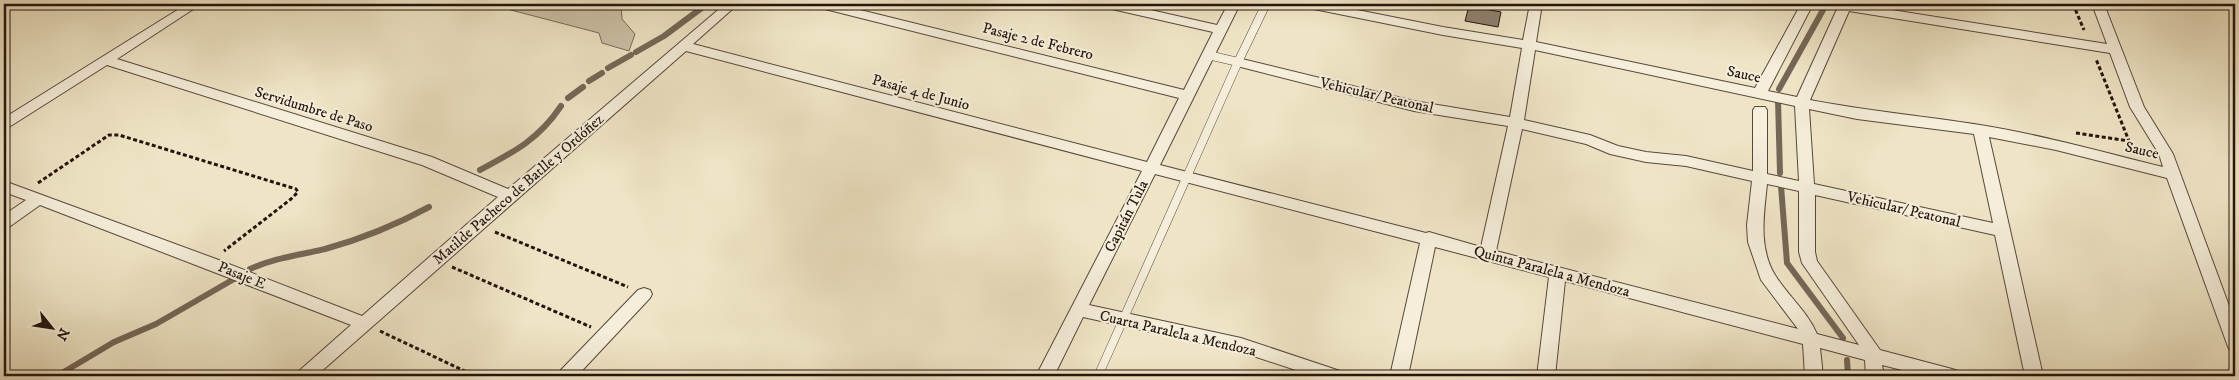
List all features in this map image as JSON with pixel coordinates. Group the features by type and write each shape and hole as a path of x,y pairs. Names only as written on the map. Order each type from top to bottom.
{"street":[{"path":"4,124 195,4"},
{"name":"Matilde Pacheco de Batlle y Ordóñez","path":"305,376 476,224 732,4"},
{"name":"Pasaje 2 de Febrero","path":"822,4 1187,95"},
{"path":"1108,4 1221,30"},
{"name":"Capitán Tula","path":"1045,376 1234,4"},
{"name":"Sauce","path":"1309,4 1443,31 1530,46 1858,114 1980,130 2056,145 2172,174"},
{"path":"1487,254 1516,123 1536,4"},
{"path":"1759,94 1807,4"},
{"path":"1875,376 1873,355 1870,347 1810,263 1807,252 1807,187 1802,102 1840,4 2116,50"},
{"path":"2098,4 2137,108 2166,154 2235,344"},
{"name":"Pasaje 4 de Junio","path":"683,46 1150,169"},
{"name":"Servidumbre de Paso","path":"105,60 427,161 510,196"},
{"name":"Vehicular/ Peatonal","path":"1238,62 1414,106 1516,123 1590,140 1615,150 1646,157 1686,161 1760,176 2002,231"},
{"path":"1760,110 1760,176 1755,225 1756,242 1767,276 1805,325 1811,339 1814,376"},
{"path":"1980,130 2034,376"},
{"name":"Quinta Paralela a Mendoza","path":"1150,169 1429,238 1952,376"},
{"name":"Pasaje E","path":"4,186 210,263 363,323"},
{"path":"4,222 38,199"},
{"path":"1399,376 1429,238"},
{"path":"1546,376 1558,272"},
{"path":"566,376 644,294"},
{"name":"Cuarta Paralela a Mendoza","path":"1078,310 1241,345 1334,376"}],"lane":[{"path":"1098,376 1188,178 1238,62 1266,4"},
{"path":"1208,55 1238,62"}],"path":[{"path":"2070,133 2129,140 2074,4"},
{"path":"23,193 104,139 114,135 294,188 298,192 210,263"},
{"path":"476,224 644,294"},
{"path":"435,260 607,334"},
{"path":"363,323 475,376"}],"shaded area":[{"path":"513,4 621,4 622,19 635,34 629,51 602,43 599,33 507,9"}],"building":[{"path":"1469,6 1501,12 1498,27 1465,21"}],"waterway":[{"path":"636,52 664,36 707,4"},
{"path":"1779,89 1823,10"},
{"path":"608,68 631,55"},
{"path":"589,81 602,73"},
{"path":"568,98 583,87"},
{"path":"1778,100 1780,173"},
{"path":"480,170 525,144 544,127 561,106"},
{"path":"1781,186 1787,263 1843,338"},
{"path":"250,269 278,259 352,241 391,226 429,207"},
{"path":"57,376 114,342 156,324 234,279"},
{"path":"1847,360 1848,376"}]}
